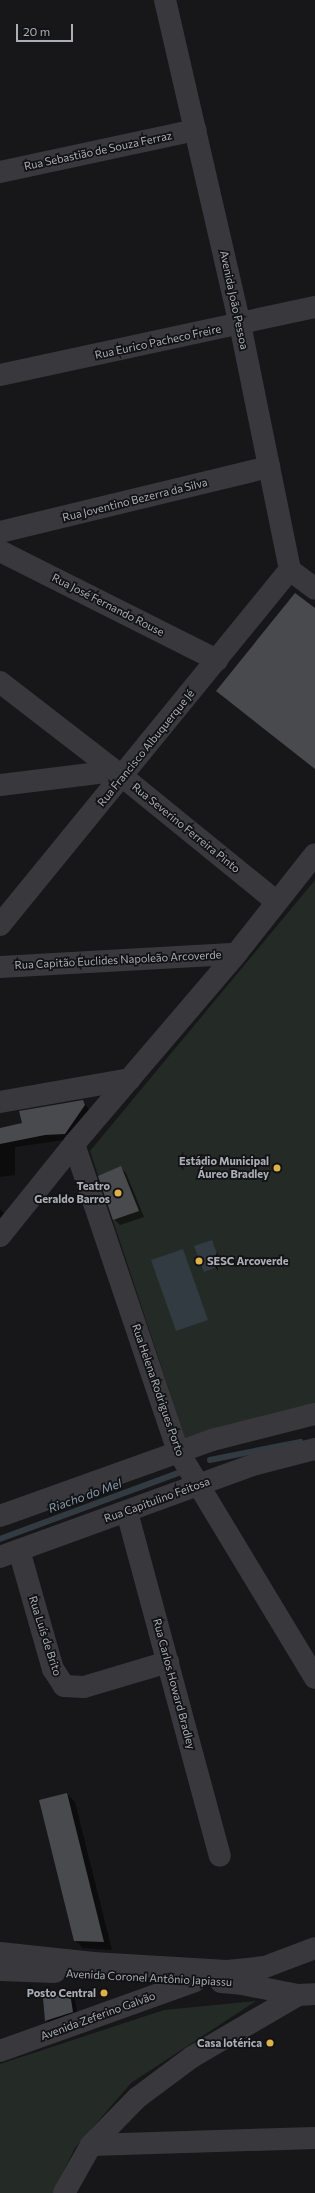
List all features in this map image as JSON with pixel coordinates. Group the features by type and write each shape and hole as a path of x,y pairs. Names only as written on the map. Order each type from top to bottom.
{"street":[{"name":"Avenida João Pessoa","path":"165,0 240,324 290,570"},
{"name":"Rua Sebastião de Souza Ferraz","path":"0,172 196,130"},
{"name":"Rua Eurico Pacheco Freire","path":"0,375 315,307"},
{"name":"Rua Joventino Bezerra da Silva","path":"0,532 269,467"},
{"name":"Rua José Fernando Rouse","path":"0,550 217,660"},
{"path":"290,570 315,589"},
{"name":"Rua Francisco Albuquerque Jé","path":"0,925 119,774 217,660 290,570"},
{"name":"Rua Severino Ferreira Pinto","path":"0,682 119,774 276,902"},
{"path":"0,785 119,774"},
{"path":"0,1236 74,1144 236,954 315,854"},
{"name":"Rua Capitão Euclides Napoleão Arcoverde","path":"0,967 236,954"},
{"path":"0,1102 130,1079"},
{"name":"Rua Helena Rodrigues Porto","path":"74,1144 178,1451 197,1485 309,1656 315,1678"},
{"path":"0,1516 178,1451 212,1440 315,1414"},
{"name":"Rua Capitulino Feitosa","path":"9,1553 127,1512 256,1464 315,1449"},
{"name":"Rua Carlos Howard Bradley","path":"127,1512 220,1856"},
{"name":"Rua Luís de Brito","path":"9,1553 53,1669 64,1686 84,1687 168,1662"},
{"path":"0,1953 93,1963 245,1970 282,1962 315,1948"},
{"name":"Avenida Coronel Antônio Japiassu","path":"0,1970 242,1984 306,1994"},
{"name":"Avenida Zeferino Galvão","path":"0,2051 195,1981"},
{"path":"64,2193 91,2145 137,2098 192,2056 306,1994"},
{"path":"91,2145 315,2138"}],"shaded area":[{"name":"SESC Arcoverde","path":"315,880 315,1408 185,1438 90,1151"},
{"path":"212,1240 221,1265 204,1272 194,1246"},
{"path":"183,1249 208,1320 176,1331 151,1260"},
{"path":"256,2001 131,2083 75,2148 53,2193 0,2193 0,2064 164,2010"}],"building":[{"path":"295,593 315,608 315,769 216,691"},
{"path":"83,1100 85,1105 65,1134 45,1135 0,1144 0,1128 22,1123 19,1111"},
{"name":"Teatro Geraldo Barros","path":"121,1166 139,1211 113,1220 98,1176"},
{"path":"67,1793 104,1942 74,1941 39,1800"},
{"path":"70,1993 73,2012 45,2021 43,1998"}],"waterway":[{"name":"Riacho do Mel","path":"210,1460 300,1442"},
{"name":"Riacho do Mel","path":"0,1539 178,1473"}],"place":[{"name":"Estádio Municipal Áureo Bradley","path":"277,1168"},
{"name":"Teatro Geraldo Barros","path":"118,1193"},
{"name":"SESC Arcoverde","path":"199,1261"},
{"name":"Posto Central","path":"104,1993"},
{"name":"Casa lotérica","path":"270,2043"}]}
